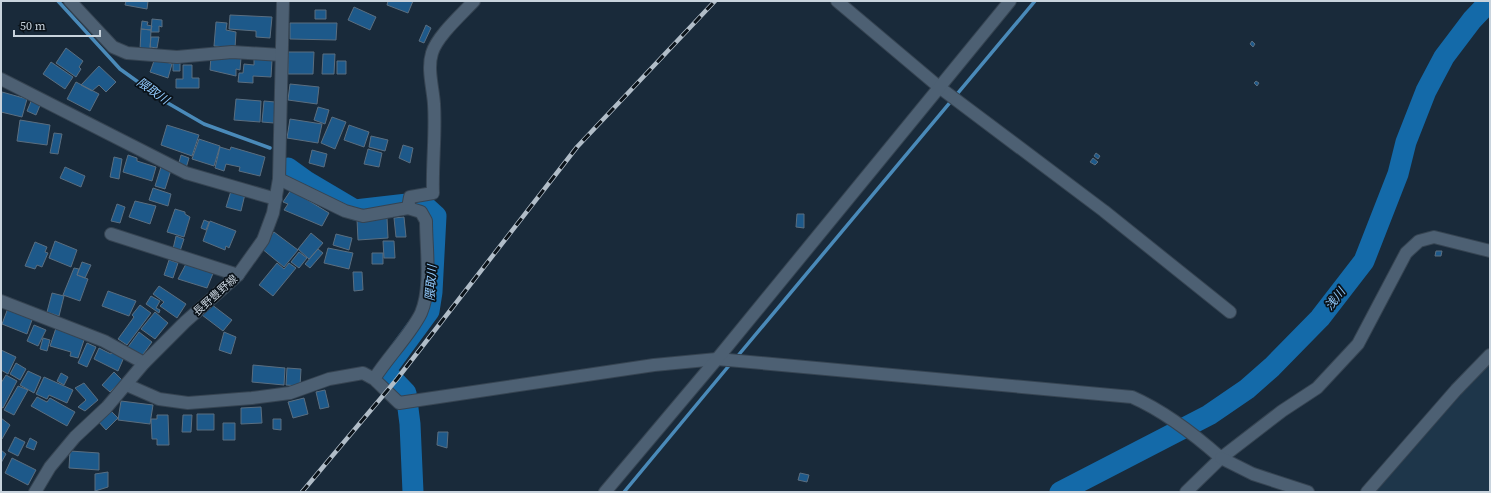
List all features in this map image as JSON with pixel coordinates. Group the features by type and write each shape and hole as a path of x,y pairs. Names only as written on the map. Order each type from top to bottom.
{"street":[{"path":"70,1 113,47 127,53 177,57 232,52 281,54"},
{"name":"長野豊野線","path":"35,492 50,467 75,437 127,386 144,363 185,322 238,275 263,240 273,213 279,179 283,1"},
{"path":"408,205 410,197 433,193 432,161 434,106 431,68 432,53 436,44 474,1"},
{"path":"837,1 939,87 1104,211 1230,312"},
{"path":"605,492 717,359 1010,1"},
{"path":"1,79 186,173 276,199"},
{"path":"279,179 345,211 363,216 408,205 420,212 426,221 427,292 421,313 374,379"},
{"path":"111,234 238,275"},
{"path":"1186,492 1221,458 1282,411 1317,388 1358,344 1406,253 1419,240 1434,237 1490,251"},
{"path":"1,301 104,341 144,363"},
{"path":"1367,492 1456,390 1490,355"},
{"path":"127,386 152,397 188,404 290,393 329,379 363,373 374,379 399,403 654,365 717,359 1132,397 1155,409 1205,444 1221,458 1253,474 1308,492"}],"shaded area":[{"path":"1490,362 1490,492 1373,492 1476,377"}],"building":[{"path":"126,1 148,1 147,9 125,5"},
{"path":"388,1 413,1 408,13 387,5"},
{"path":"354,7 376,17 370,30 348,20"},
{"path":"315,10 326,10 326,19 315,19"},
{"path":"230,15 272,17 270,38 256,37 256,31 229,29"},
{"path":"152,19 162,20 162,27 159,26 159,32 151,32"},
{"path":"142,21 148,22 147,25 152,26 151,30 141,29"},
{"path":"216,22 227,23 226,30 236,32 235,48 214,46"},
{"path":"290,23 337,23 336,40 290,39"},
{"path":"426,25 431,28 424,43 419,41"},
{"path":"141,29 151,30 150,51 140,50"},
{"path":"151,37 159,37 157,48 150,47"},
{"path":"1252,41 1255,44 1253,47 1250,44"},
{"path":"66,48 83,61 79,67 81,69 76,77 56,63"},
{"path":"288,52 314,52 313,74 288,74"},
{"path":"323,54 335,54 334,74 322,74"},
{"path":"211,56 241,58 240,70 236,69 236,76 210,70"},
{"path":"155,58 172,64 168,78 150,72"},
{"path":"254,59 272,60 271,77 253,76 253,83 238,82 239,73 243,73 244,64 254,65"},
{"path":"173,60 180,60 180,71 173,71"},
{"path":"337,61 346,61 346,74 337,74"},
{"path":"51,62 73,77 65,89 43,74"},
{"path":"183,65 192,65 192,78 199,78 199,88 176,88 176,79 183,79"},
{"path":"99,66 116,82 106,92 99,85 92,91 81,85"},
{"path":"1256,81 1259,83 1257,86 1254,83"},
{"path":"76,82 99,94 90,111 67,99"},
{"path":"290,84 319,87 317,104 288,100"},
{"path":"2,92 27,99 22,117 1,112"},
{"path":"32,99 41,103 36,115 27,111"},
{"path":"236,99 261,101 260,122 234,120"},
{"path":"264,101 275,102 274,123 262,122"},
{"path":"318,107 329,110 325,124 314,120"},
{"path":"332,117 346,122 335,149 321,143"},
{"path":"290,119 322,124 318,143 287,138"},
{"path":"20,120 50,125 47,145 17,141"},
{"path":"167,125 199,135 192,156 161,145"},
{"path":"349,125 369,132 364,147 344,140"},
{"path":"54,133 62,134 58,154 50,153"},
{"path":"371,136 388,140 385,151 369,147"},
{"path":"199,139 220,146 214,166 192,159"},
{"path":"403,145 413,148 410,163 399,158"},
{"path":"220,147 230,150 231,147 265,157 260,176 239,171 240,167 226,164 224,171 215,168"},
{"path":"368,149 382,153 379,167 364,164"},
{"path":"312,150 327,154 324,167 309,163"},
{"path":"1096,153 1100,156 1098,159 1094,156"},
{"path":"128,155 137,158 137,161 156,167 152,181 123,172"},
{"path":"181,155 189,158 186,168 178,166"},
{"path":"114,157 122,159 119,179 110,177"},
{"path":"1093,158 1098,162 1095,165 1090,162"},
{"path":"65,167 85,176 81,187 60,178"},
{"path":"161,167 171,170 165,189 155,186"},
{"path":"153,188 171,194 168,206 149,200"},
{"path":"291,190 329,213 322,226 284,210 288,204 283,202"},
{"path":"231,191 245,194 241,211 226,207"},
{"path":"135,201 156,206 150,224 129,217"},
{"path":"117,204 125,207 120,223 111,221"},
{"path":"175,209 185,212 185,214 190,217 184,237 167,232"},
{"path":"797,214 804,214 804,228 796,227"},
{"path":"404,217 406,237 396,237 394,218"},
{"path":"387,218 388,238 358,240 357,219"},
{"path":"204,220 209,222 206,230 201,228"},
{"path":"210,221 236,231 229,248 226,246 225,250 203,241"},
{"path":"274,232 298,250 284,267 261,248"},
{"path":"311,233 323,243 309,259 298,249"},
{"path":"336,234 352,238 349,250 333,245"},
{"path":"176,236 184,239 180,251 173,249"},
{"path":"55,241 77,250 71,267 49,258"},
{"path":"383,241 394,241 395,258 384,258"},
{"path":"35,242 47,247 45,252 48,253 42,267 37,265 35,269 25,266"},
{"path":"328,248 353,253 349,269 324,263"},
{"path":"318,249 323,253 310,268 305,264"},
{"path":"1436,251 1442,251 1441,256 1435,256"},
{"path":"299,252 307,258 299,268 291,262"},
{"path":"372,253 383,253 383,264 372,264"},
{"path":"169,260 178,263 173,278 164,275"},
{"path":"82,262 91,265 85,278 77,275"},
{"path":"187,262 214,271 207,288 178,279"},
{"path":"277,263 284,269 289,263 296,268 273,296 259,285"},
{"path":"74,268 79,269 77,275 88,279 80,301 63,295"},
{"path":"353,272 362,272 363,290 354,291"},
{"path":"159,286 186,304 177,318 160,306 164,302 153,294"},
{"path":"108,291 136,301 129,316 102,306"},
{"path":"52,293 64,296 59,316 47,312"},
{"path":"151,296 160,301 156,308 160,310 159,313 146,304"},
{"path":"211,304 232,320 223,331 202,315"},
{"path":"140,305 151,313 127,345 118,339 134,317 132,315"},
{"path":"8,308 33,317 27,334 2,324"},
{"path":"155,312 168,323 155,339 141,329"},
{"path":"34,325 46,330 38,346 27,341"},
{"path":"56,328 85,337 78,358 70,356 71,352 50,346"},
{"path":"139,332 152,342 141,357 128,347"},
{"path":"224,332 236,337 231,354 219,350"},
{"path":"43,338 50,340 47,351 40,349"},
{"path":"87,343 96,347 87,367 78,363"},
{"path":"99,348 111,354 113,350 125,355 118,371 94,359"},
{"path":"1,350 16,357 8,374 1,370"},
{"path":"16,363 26,369 20,380 10,374"},
{"path":"253,365 285,368 284,385 252,382"},
{"path":"287,368 301,369 300,386 286,385"},
{"path":"28,371 41,377 34,393 20,385"},
{"path":"114,372 122,380 110,392 102,385"},
{"path":"61,373 68,377 64,385 57,381"},
{"path":"6,375 17,381 3,408 1,407 1,383"},
{"path":"44,377 73,390 67,403 49,395 47,399 36,394"},
{"path":"84,383 98,400 85,411 78,407 86,400 75,388"},
{"path":"18,386 28,390 14,415 4,410"},
{"path":"325,390 329,407 320,409 316,392"},
{"path":"37,397 47,402 50,398 75,412 67,426 31,406"},
{"path":"304,398 308,414 293,418 288,402"},
{"path":"121,401 153,405 150,424 118,420"},
{"path":"261,407 262,423 241,424 241,408"},
{"path":"109,409 118,418 106,430 97,420"},
{"path":"197,414 214,414 214,430 197,430"},
{"path":"157,415 168,415 169,445 157,445 157,439 152,439 151,419 157,419"},
{"path":"183,415 192,415 191,432 182,432"},
{"path":"1,418 10,425 2,439 1,439"},
{"path":"273,419 281,419 281,430 273,429"},
{"path":"223,423 235,423 235,440 223,440"},
{"path":"438,432 448,432 447,448 437,445"},
{"path":"15,437 25,442 18,456 8,451"},
{"path":"30,438 37,442 34,450 26,447"},
{"path":"1,450 6,454 1,463"},
{"path":"70,451 99,453 99,470 69,468"},
{"path":"12,458 36,470 28,485 5,473"},
{"path":"108,472 108,487 95,491 95,474"},
{"path":"800,473 809,475 807,482 798,480"}],"waterway":[{"name":"隈取川","path":"58,1 120,69 166,102 204,124 270,148"},
{"path":"736,358 1035,1"},
{"name":"浅川","path":"1060,492 1209,415 1247,389 1272,367 1320,318 1364,261 1398,174 1406,142 1426,91 1444,57 1472,20 1490,1"},
{"name":"隈取川","path":"288,168 306,181 355,210 416,203 425,206 436,216 432,292 429,311 385,371 406,393 410,424 413,492"},
{"path":"624,492 732,362"}],"railway":[{"path":"302,492 397,379 577,147 715,1"}]}
